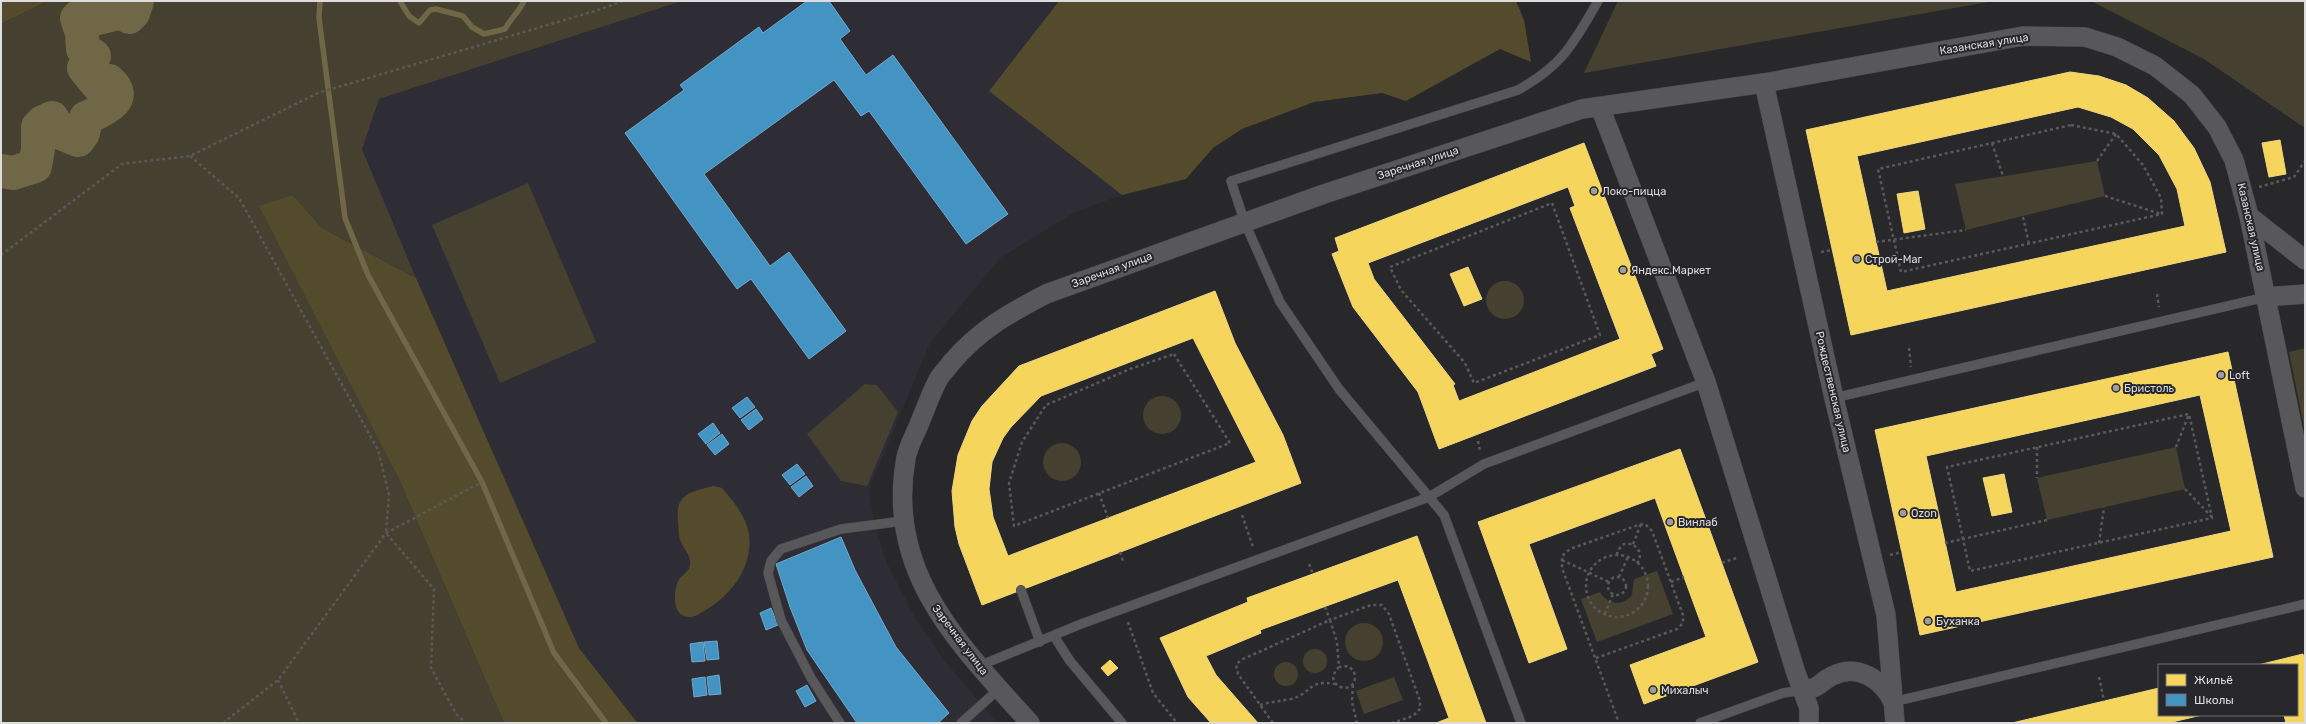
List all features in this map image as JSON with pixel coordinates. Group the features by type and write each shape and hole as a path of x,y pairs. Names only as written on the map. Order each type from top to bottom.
{"street":[{"name":"Казанская улица","path":"1685,94 1764,84 2023,36 2085,37 2117,47 2155,66 2192,95 2217,127 2234,160 2244,192 2305,488"},
{"name":"Рождественская улица","path":"1764,84 1834,398 1886,615 1894,723"},
{"name":"Заречная улица","path":"1030,723 979,666 962,645 931,601 909,552 903,521 901,505 906,457 938,379 961,352 982,332 1002,317 1046,294 1324,194 1574,112 1685,94"},
{"path":"1600,107 1706,382 1796,673 1809,708 1809,723"},
{"path":"2249,216 2305,260"},
{"path":"2266,297 2305,294"},
{"name":"Рождественская улица","path":"1803,690 1817,689 1833,676 1854,671 1874,677 1889,692 1893,702"}],"lane":[{"path":"1521,723 1444,515 1339,389 1280,302 1245,223 1231,181 1518,90 1542,77 1556,64 1572,45 1598,1"},
{"path":"1834,398 2266,297"},
{"path":"979,666 1123,608 1429,497 1484,464 1706,382"},
{"path":"840,723 811,678 781,620 768,573 770,561 781,549 841,529 903,521"},
{"path":"1021,590 1040,642"},
{"path":"1893,702 2305,604"},
{"path":"1054,636 1070,661 1122,723"},
{"path":"961,723 999,689"},
{"path":"1700,723 1783,693 1803,690"}],"path":[{"path":"1,255 122,164 190,156 318,93 596,12 623,1"},
{"path":"2070,125 2116,134 2143,165 2161,198 2162,214 1901,272 1878,168 2070,125"},
{"path":"2098,161 2116,134"},
{"path":"1992,143 2003,176"},
{"path":"190,156 239,198 378,450 389,495 386,533 434,588 431,668 456,714 466,723"},
{"path":"2244,192 2294,176 2305,161"},
{"path":"2105,196 2162,214"},
{"path":"1552,204 1600,335 1474,383 1465,363 1401,290 1390,267 1552,204"},
{"path":"2023,217 2029,244"},
{"path":"1876,242 1966,230"},
{"path":"1821,252 1832,250"},
{"path":"1909,348 1913,379"},
{"path":"1174,354 1230,443 1099,493 1014,526 1010,483 1022,442 1046,405 1130,369 1174,354"},
{"path":"2189,414 1947,467 1970,571 2212,518"},
{"path":"2176,447 2189,414"},
{"path":"2189,414 2212,518"},
{"path":"2037,447 2037,478"},
{"path":"223,723 278,680 386,533 482,482"},
{"path":"2185,490 2212,518"},
{"path":"1099,493 1108,518"},
{"path":"2099,543 2104,507"},
{"path":"1242,515 1258,560"},
{"path":"1945,543 2046,520"},
{"path":"1633,544 1641,524"},
{"path":"1596,658 1677,629 1683,623 1683,615 1652,531 1645,524 1641,524 1570,549 1562,556 1562,568 1619,723"},
{"path":"1617,555 1618,550 1624,544 1633,544 1640,551 1640,559 1637,563"},
{"path":"1120,552 1123,561"},
{"path":"1887,555 1902,552"},
{"path":"1617,555 1628,557 1637,563 1646,575 1648,584 1643,602 1629,614 1620,616 1605,614 1593,605 1588,596 1586,586 1589,573 1599,560 1617,555"},
{"path":"1619,577 1628,557"},
{"path":"1722,563 1739,557"},
{"path":"1562,560 1609,582"},
{"path":"1309,564 1313,574"},
{"path":"1614,577 1619,577 1625,582 1626,588 1621,594 1613,594 1608,589 1609,582 1614,577"},
{"path":"1671,582 1684,577"},
{"path":"1605,614 1613,594"},
{"path":"1273,723 1238,674 1236,665 1241,660 1330,620 1371,605 1382,605 1389,614 1420,701 1420,710 1413,716 1392,723"},
{"path":"1325,607 1337,642 1339,667"},
{"path":"1123,608 1152,693 1177,723"},
{"path":"1336,684 1333,678 1335,671 1339,667 1348,666 1352,669 1355,679 1353,684 1352,702 1357,723"},
{"path":"2099,677 2104,701"},
{"path":"278,680 299,723"},
{"path":"1260,705 1292,699 1313,684 1322,681 1347,688 1353,684"}],"shaded area":[{"path":"1,1 48,1 1,24"},
{"path":"48,1 682,1 379,99 362,149 416,278 322,228 293,195 398,477 504,723 1,723 1,24"},
{"path":"682,1 1059,1 989,91 1122,195 1073,213 1000,258 930,343 869,489 874,525 888,565 915,618 944,660 997,723 640,723 636,721 579,648 416,278 362,149 379,99"},
{"path":"1059,1 1516,1 1524,20 1531,62 1500,49 1406,101 1382,93 1314,102 1242,129 1213,148 1186,179 1122,195 989,91"},
{"path":"1618,1 1994,1 1584,73"},
{"path":"2091,1 2305,1 2305,128 2204,59"},
{"path":"2097,161 2105,196 1966,230 1955,184"},
{"path":"528,183 596,342 500,383 432,225"},
{"path":"293,195 322,228 416,278 579,648 639,723 504,723 398,477 259,206"},
{"path":"1501,281 1509,281 1521,290 1524,300 1521,310 1515,316 1509,319 1501,319 1489,310 1486,304 1486,296 1495,284"},
{"path":"2305,348 2305,432 2289,352"},
{"path":"865,384 877,385 898,412 867,486 841,481 807,434"},
{"path":"1158,396 1166,396 1173,399 1178,404 1181,415 1178,426 1173,431 1166,434 1158,434 1151,431 1146,426 1143,419 1143,411 1146,404 1151,399"},
{"path":"1058,443 1066,443 1073,446 1078,451 1081,462 1078,473 1073,478 1066,481 1058,481 1051,478 1046,473 1043,466 1043,458 1046,451 1051,446"},
{"path":"2176,447 2185,489 2047,520 2037,478"},
{"path":"713,486 722,488 731,498 748,528 749,547 747,558 744,569 738,579 723,597 714,605 699,614 692,617 687,617 680,614 677,610 675,600 678,581 690,567 688,555 679,537 679,505 686,496 691,493"},
{"path":"1657,571 1673,614 1597,642 1581,599 1600,592 1607,600 1620,603 1632,595 1634,579"},
{"path":"1360,623 1368,623 1375,626 1380,631 1383,642 1380,653 1375,658 1368,661 1360,661 1353,658 1348,653 1345,646 1345,638 1348,631 1353,626"},
{"path":"1315,649 1320,650 1326,656 1326,666 1320,672 1315,673 1310,672 1304,666 1303,661 1304,656 1310,650"},
{"path":"1286,662 1291,663 1297,669 1297,679 1291,685 1286,686 1281,685 1275,679 1274,674 1275,669 1281,663"},
{"path":"1394,677 1403,700 1364,714 1356,691"}],"building: Жильё":[{"path":"2070,72 2099,76 2126,85 2148,98 2174,121 2194,148 2210,182 2226,252 1851,335 1806,130","holes":["2078,107 2111,117 2133,129 2159,155 2177,189 2185,226 1887,291 1857,156"]},
{"path":"2280,140 2286,174 2269,177 2262,143"},
{"path":"1584,143 1663,349 1651,354 1656,366 1439,449 1418,392 1353,307 1332,254 1339,251 1335,238","holes":["1568,187 1575,206 1570,208 1620,339 1459,401 1453,385 1455,384 1374,279 1368,263"]},
{"path":"1918,191 1925,229 1904,233 1897,194"},
{"path":"1468,267 1482,299 1464,306 1450,274"},
{"path":"1215,291 1235,343 1283,435 1301,483 982,605 959,544 955,527 952,491 958,455 972,421 982,406 1019,366","holes":["1193,338 1256,462 1008,556 993,517 989,489 992,462 1003,438 1011,427 1041,396"]},
{"path":"2228,352 2273,557 1920,635 1875,430","holes":["2200,395 2231,531 1956,592 1926,456"]},
{"path":"1680,449 1758,662 1644,704 1630,665 1706,637 1655,498 1529,544 1567,649 1529,663 1478,522"},
{"path":"2004,474 2012,512 1992,516 1983,478"},
{"path":"1417,536 1486,723 1436,723 1449,718 1398,580 1260,630 1261,633 1206,656 1216,675 1258,723 1211,723 1188,697 1160,638 1248,602 1247,598"},
{"path":"2303,654 2305,663 2305,723 2286,723 2284,716 2298,716 2298,664 2262,664"},
{"path":"1110,660 1118,668 1108,676 1101,668"},
{"path":"2158,688 2158,716 2198,716 2168,723 2012,723"}],"building: Школы":[{"path":"807,1 829,1 850,31 840,39 866,75 893,55 1008,214 966,244 869,111 861,116 834,80 704,174 770,266 789,252 846,331 809,359 751,279 737,289 625,133 684,90 680,85 759,27 763,33"},
{"path":"747,397 755,407 740,418 732,408"},
{"path":"756,409 763,419 749,430 741,420"},
{"path":"713,423 720,433 706,444 698,434"},
{"path":"722,434 729,444 715,455 707,445"},
{"path":"797,464 805,474 790,485 782,475"},
{"path":"806,476 813,486 799,497 791,487"},
{"path":"841,537 855,570 896,647 949,713 938,723 857,723 807,650 790,607 776,564"},
{"path":"771,608 778,625 766,630 760,613"},
{"path":"717,641 719,659 707,660 704,642"},
{"path":"703,642 705,661 692,662 690,644"},
{"path":"719,675 721,694 709,695 707,677"},
{"path":"705,677 707,695 694,697 692,679"},
{"path":"807,685 816,701 805,707 796,691"}],"waterway":[{"path":"1,171 13,173 35,166 38,149 38,127 43,122 52,118 61,133 78,140 83,133 86,118 111,104 117,94 115,88 109,81 97,84 84,68 94,56 83,49 82,33 77,18 81,15 98,18 122,12 129,17 133,13 137,1"},
{"path":"320,1 319,18 345,218 368,275 482,482 554,653 606,723"},
{"path":"400,1 409,16 419,23 430,10 436,9 463,16 472,27 484,34 505,29 524,1"}],"place":[{"name":"Локо-пицца","path":"1594,191"},
{"name":"Строй-Маг","path":"1857,259"},
{"name":"Яндекс.Маркет","path":"1623,270"},
{"name":"Loft","path":"2221,375"},
{"name":"Бристоль","path":"2116,388"},
{"name":"Ozon","path":"1903,513"},
{"name":"Винлаб","path":"1670,522"},
{"name":"Буханка","path":"1928,621"},
{"name":"Михалыч","path":"1653,690"}]}
